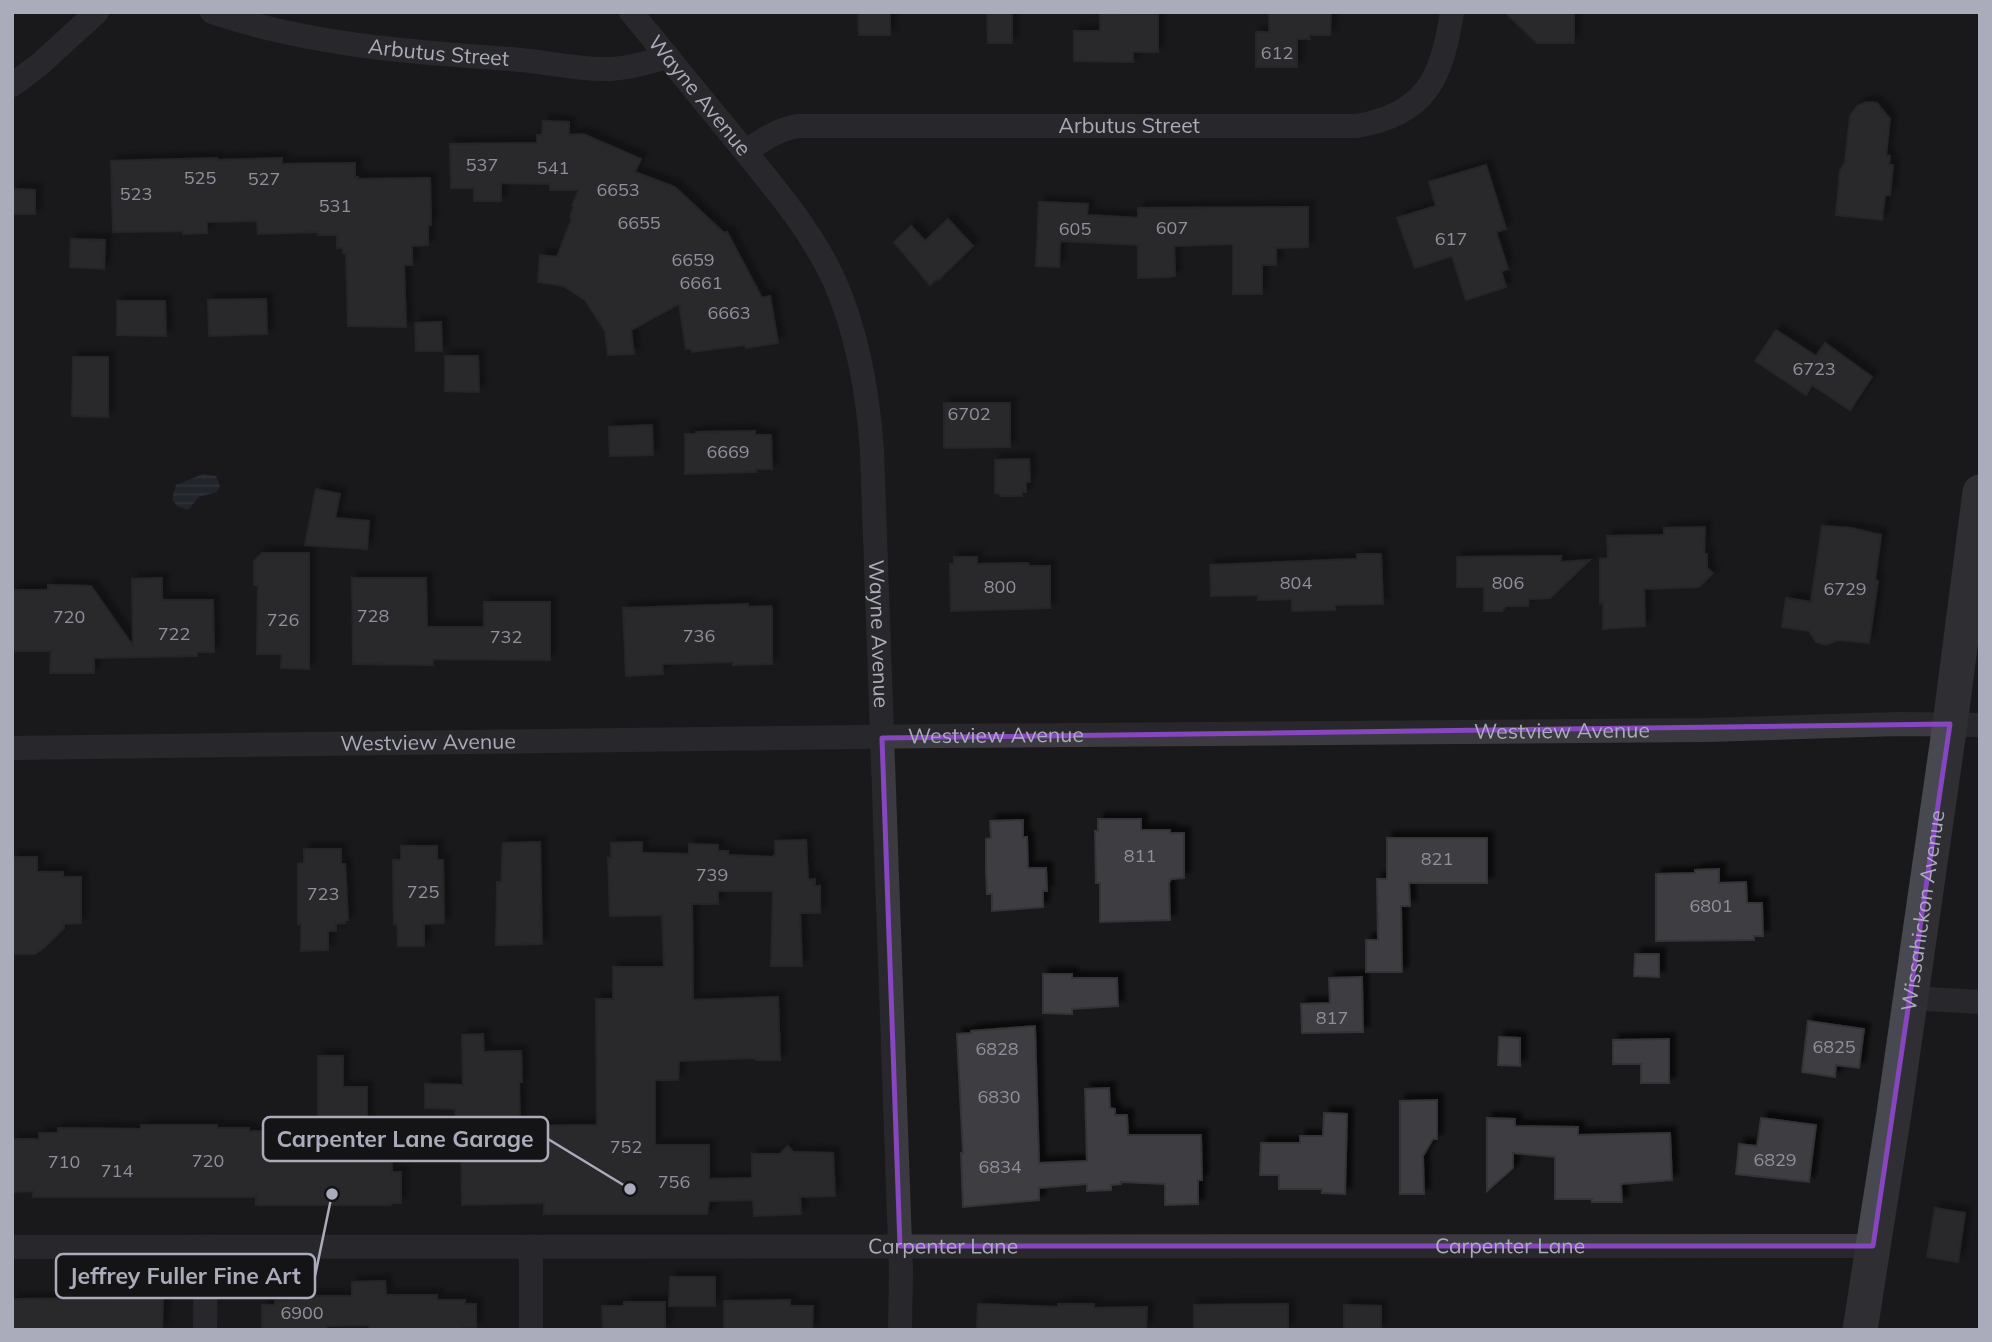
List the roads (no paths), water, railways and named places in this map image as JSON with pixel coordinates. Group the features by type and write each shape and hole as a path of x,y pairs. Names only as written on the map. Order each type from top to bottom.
{"street":[{"path":"12,86 97,12"},
{"name":"Arbutus Street","path":"212,12 331,42 389,50 528,60 600,69 621,68 668,57"},
{"name":"Wayne Avenue","path":"631,12 746,152 806,231 833,279 850,324 861,365 869,406 872,451 900,1246 900,1330"},
{"name":"Arbutus Street","path":"746,152 773,134 796,126 1357,126 1378,122 1414,103 1428,88 1439,70 1446,50 1452,12"},
{"name":"Wissahickon Avenue","path":"1860,1330 1910,998 1965,724 1980,492"},
{"name":"Westview Avenue","path":"12,748 1706,730 1965,724"},
{"path":"1910,998 1980,1002"},
{"name":"Carpenter Lane","path":"12,1247 1873,1246"},
{"path":"531,1247 531,1330"},
{"path":"205,1330 206,1248"}],"water":[{"path":"203,474 216,476 220,486 217,492 199,497 188,510 177,506 172,499 176,485"}],"place":[{"name":"Carpenter Lane Garage","path":"630,1189"},
{"name":"Jeffrey Fuller Fine Art","path":"332,1194"}]}
